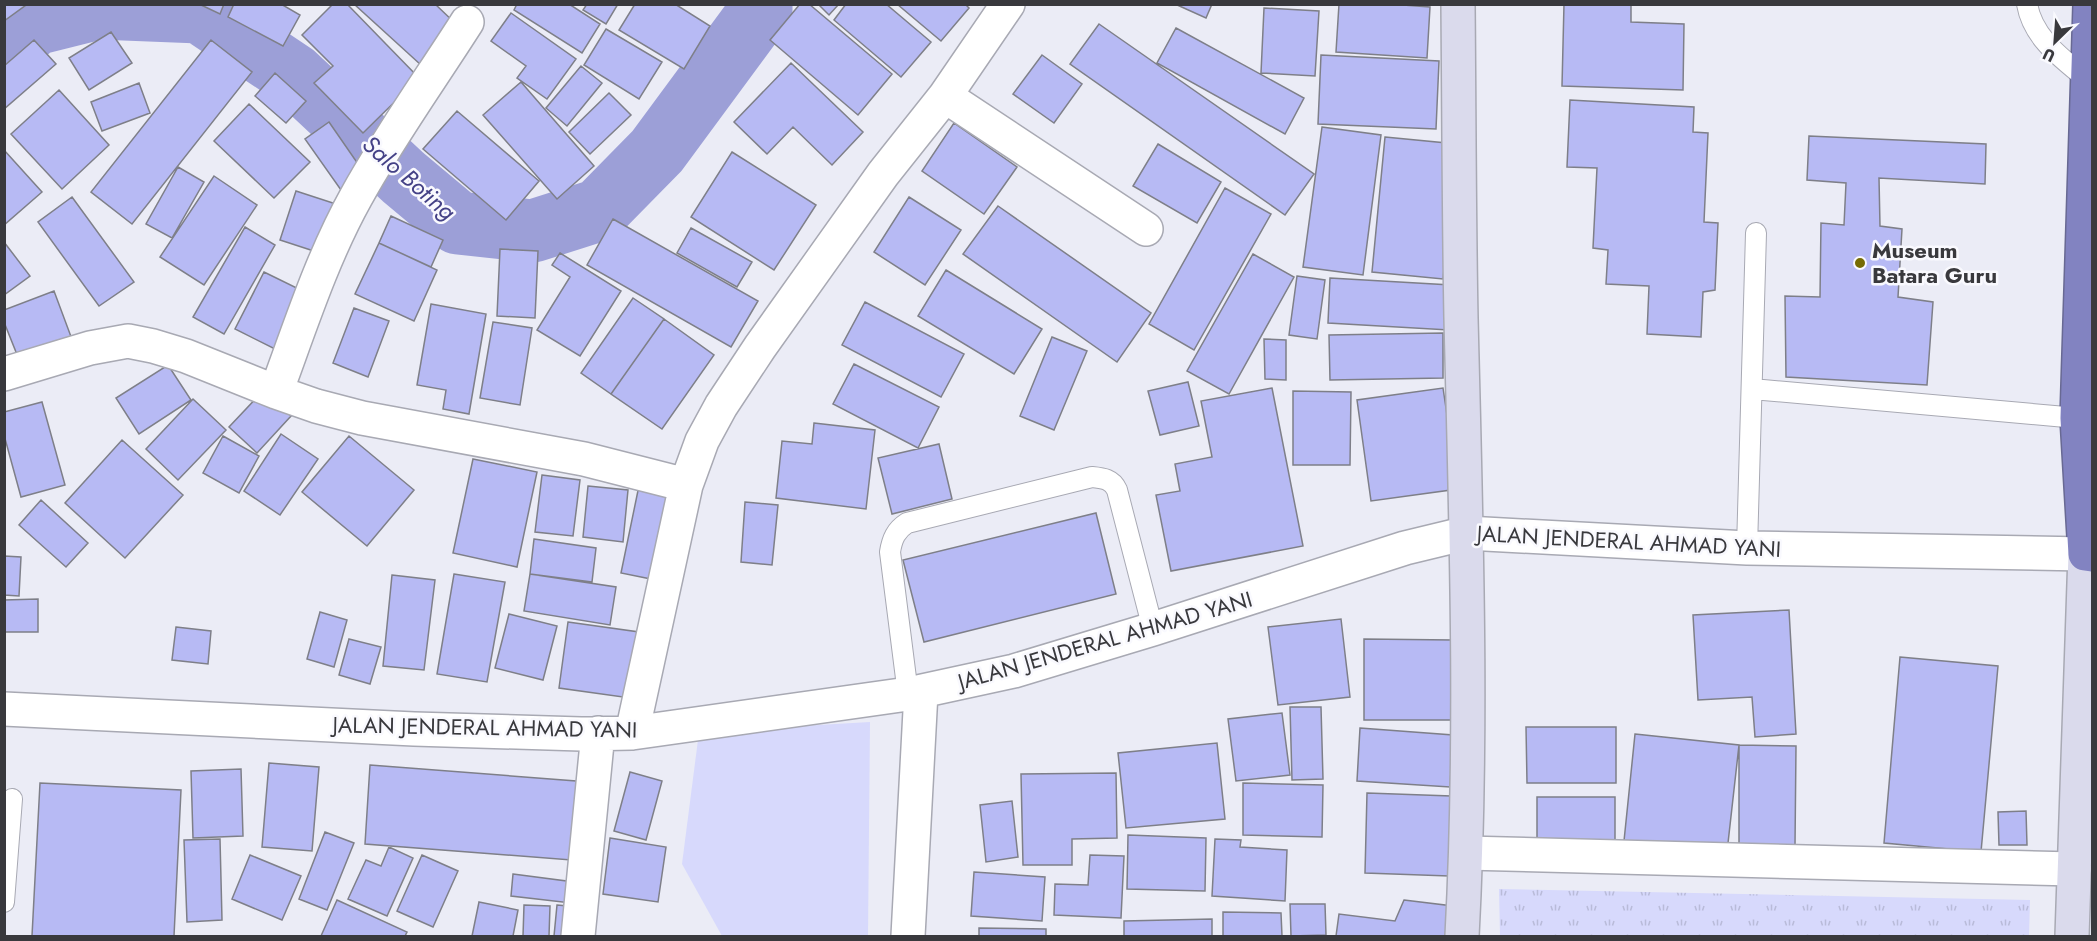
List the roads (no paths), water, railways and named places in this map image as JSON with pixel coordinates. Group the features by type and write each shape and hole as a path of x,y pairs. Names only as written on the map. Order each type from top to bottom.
{"highway":[{"path":"2089,555 2077,418 2090,4"}],"street":[{"path":"633,733 686,484 702,441 721,406 760,347 883,174 945,96 1008,4"},
{"path":"1458,4 1461,315 1467,533 1466,853 1462,936"},
{"path":"276,392 328,257 355,198 464,10"},
{"path":"945,96 1146,229"},
{"path":"4,374 90,348 128,341 186,356 316,406 362,417 584,459 686,484"},
{"name":"JALAN JENDERAL AHMAD YANI","path":"9,714 414,729 633,733 914,693 1014,671 1405,548 1467,533 1747,548 2089,555"},
{"path":"2072,936 2089,555"},
{"path":"908,936 914,693"},
{"path":"578,936 598,733"},
{"path":"1466,853 2074,869"}],"lane":[{"path":"2027,4 2043,40 2088,80"},
{"path":"1747,548 1756,233"},
{"path":"1752,389 2077,418"},
{"path":"914,693 890,552 892,539 899,528 907,522 1092,477 1107,479 1117,490 1153,629"},
{"path":"4,902 12,799"}],"waterway":[{"name":"Salo Boting","path":"4,51 35,24 99,8 200,12 294,75 403,177 458,223 533,231 599,210 657,151 761,10 761,4"}],"place":[{"name":"Museum Batara Guru","path":"1860,263"}]}
